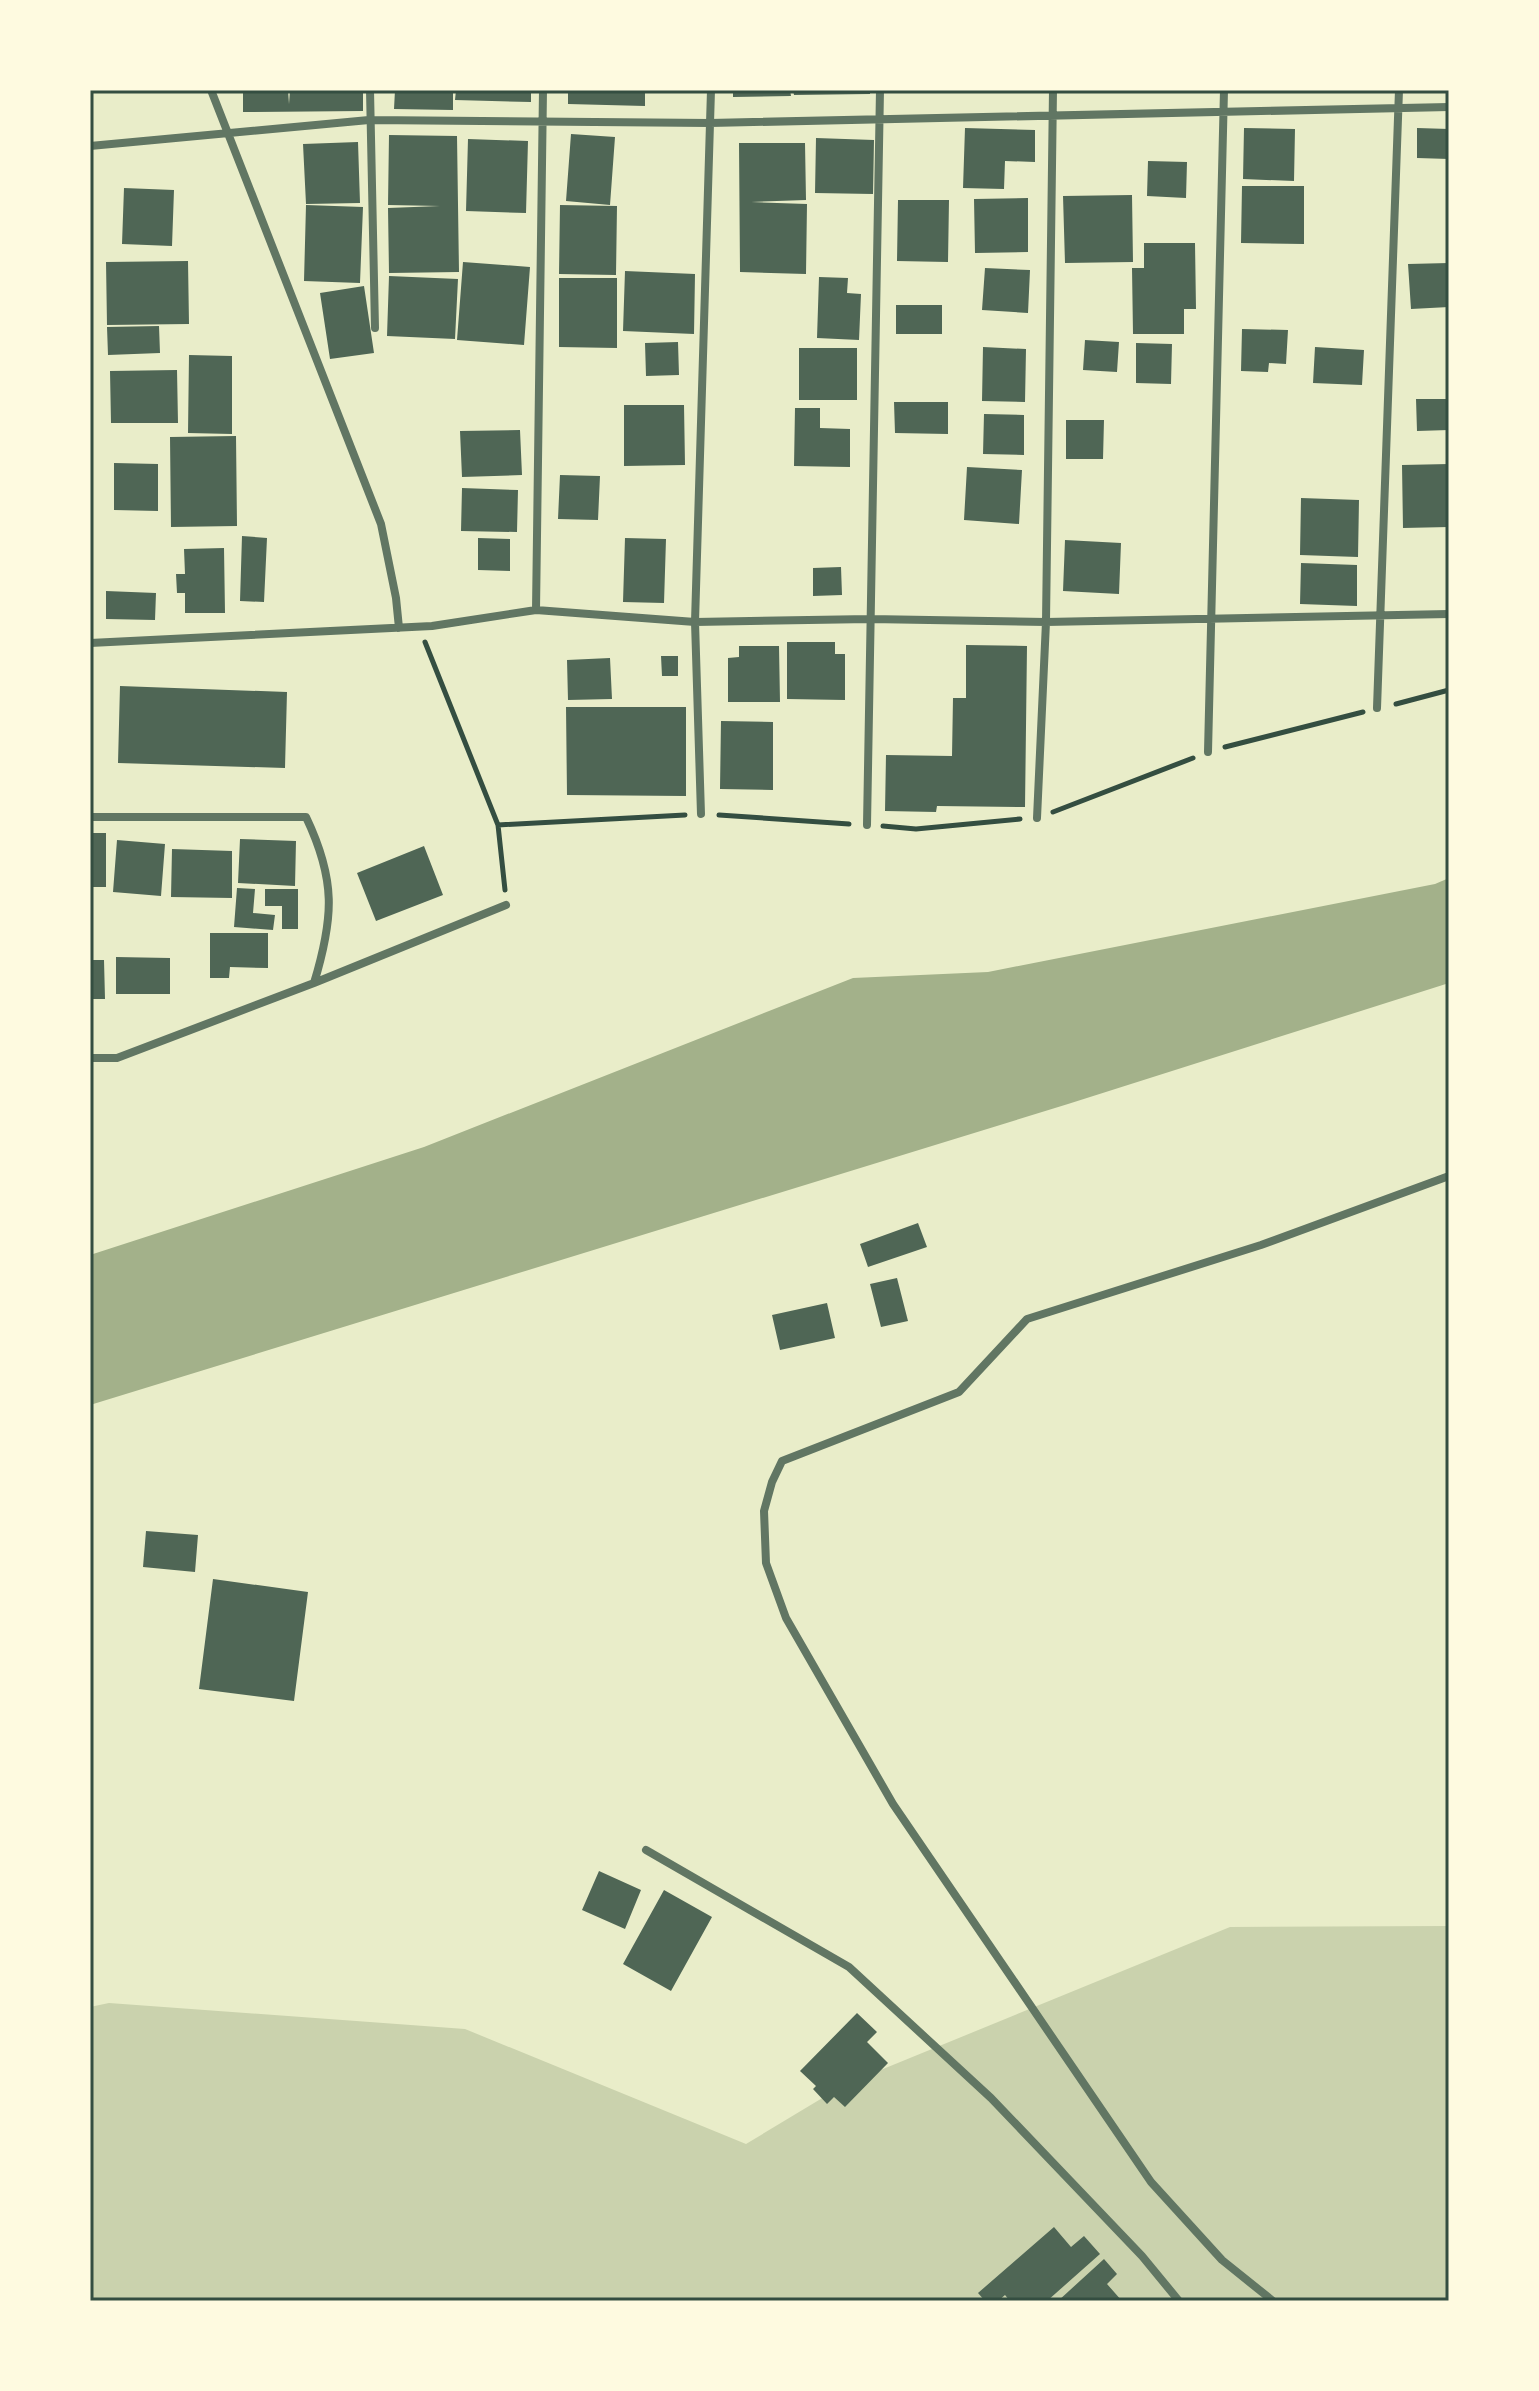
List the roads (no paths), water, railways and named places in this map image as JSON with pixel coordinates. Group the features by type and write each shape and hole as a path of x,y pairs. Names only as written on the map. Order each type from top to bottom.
{"street":[{"path":"211,90 381,524 399,628"},
{"path":"370,90 375,328"},
{"path":"536,610 543,90"},
{"path":"701,814 695,622 711,90"},
{"path":"867,825 880,90"},
{"path":"1037,818 1046,622 1053,90"},
{"path":"1208,752 1224,90"},
{"path":"1377,708 1399,90"},
{"path":"90,146 369,120 710,123 1449,107"},
{"path":"90,643 419,627 536,610 695,622 870,619 1046,622 1449,614"},
{"path":"90,817 306,817 321,849 330,894 327,939 314,983"},
{"path":"90,1058 117,1058 506,905"},
{"path":"1273,2301 1222,2260 1151,2182 893,1804 786,1618 766,1563 764,1511 782,1461 959,1392 1027,1319 1261,1245 1449,1176"},
{"path":"646,1850 849,1967 991,2098 1142,2256 1179,2301"}]}
